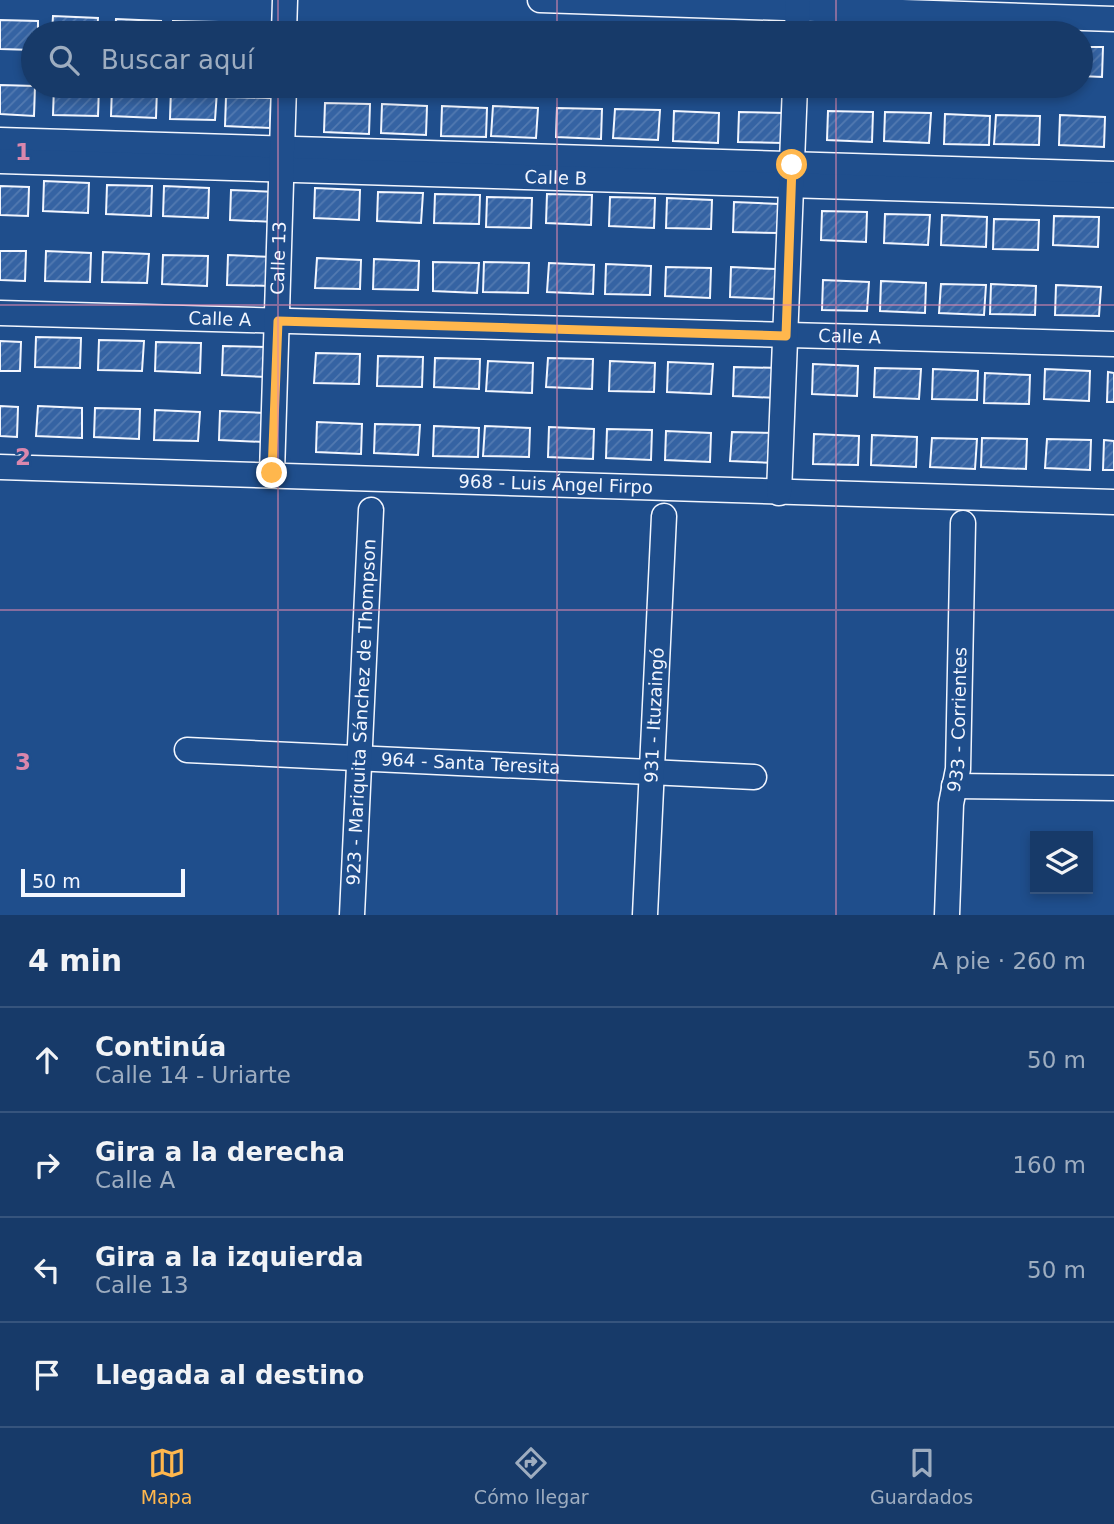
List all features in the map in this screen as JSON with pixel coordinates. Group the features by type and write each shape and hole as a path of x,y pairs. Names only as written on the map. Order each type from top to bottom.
{"street":[{"path":"284,21 285,0"},
{"path":"540,0 798,14 1114,19"},
{"name":"Calle 13","path":"272,473 284,98"},
{"path":"779,493 794,98"},
{"name":"Calle B","path":"0,140 283,159 791,176 1114,195"},
{"name":"Calle B","path":"0,161 283,159"},
{"name":"Calle B","path":"791,176 1114,174"},
{"name":"Calle A","path":"0,313 1114,344"},
{"name":"968 - Luis Ángel Firpo","path":"0,467 272,473 779,493 1114,502"},
{"name":"923 - Mariquita Sánchez de Thompson","path":"352,915 371,510"},
{"name":"931 - Ituzaingó","path":"645,915 664,516"},
{"name":"933 - Corrientes","path":"947,915 954,786 958,769 963,523"},
{"name":"964 - Santa Teresita","path":"187,750 651,774 754,776"},
{"path":"954,786 1114,788"}],"building":[{"path":"53,16 98,18 98,21 53,21"},
{"path":"116,19 161,21 116,21"},
{"path":"0,20 38,21 21,21 21,50 0,49"},
{"path":"1093,47 1103,47 1102,77 1093,77"},
{"path":"0,85 21,86 21,98 35,98 34,116 0,114"},
{"path":"54,98 99,98 98,116 53,115"},
{"path":"112,98 157,98 156,118 111,116"},
{"path":"171,98 217,98 215,120 170,119"},
{"path":"226,98 271,98 270,128 225,126"},
{"path":"325,103 370,104 369,134 324,132"},
{"path":"382,104 427,106 426,135 381,133"},
{"path":"442,106 487,108 486,137 441,136"},
{"path":"493,106 538,108 536,138 491,136"},
{"path":"557,108 602,109 601,139 556,137"},
{"path":"615,109 660,110 658,140 613,138"},
{"path":"674,111 719,113 718,143 673,141"},
{"path":"828,111 873,112 872,142 827,140"},
{"path":"739,112 784,113 783,143 738,142"},
{"path":"885,112 931,113 929,143 884,141"},
{"path":"945,114 990,116 989,145 944,144"},
{"path":"996,115 1040,116 1039,145 994,144"},
{"path":"1060,115 1105,117 1104,147 1059,145"},
{"path":"44,181 89,183 88,213 43,211"},
{"path":"107,185 152,186 151,216 106,214"},
{"path":"0,186 29,187 28,216 0,215"},
{"path":"164,186 209,188 208,218 163,216"},
{"path":"315,188 360,190 359,220 314,218"},
{"path":"231,190 276,192 275,222 230,220"},
{"path":"378,192 423,193 421,223 377,221"},
{"path":"435,194 480,195 479,224 434,223"},
{"path":"547,194 592,195 591,225 546,223"},
{"path":"487,197 532,198 531,228 486,227"},
{"path":"610,197 655,198 654,228 609,226"},
{"path":"667,198 712,200 711,229 666,228"},
{"path":"734,202 779,204 778,233 733,232"},
{"path":"822,211 867,212 866,242 821,240"},
{"path":"885,214 930,215 928,245 884,243"},
{"path":"942,215 987,217 986,247 941,245"},
{"path":"1054,216 1099,217 1098,247 1053,245"},
{"path":"994,219 1039,220 1038,250 993,249"},
{"path":"0,251 26,251 25,281 0,280"},
{"path":"46,251 91,253 90,282 45,281"},
{"path":"103,252 149,254 147,283 102,282"},
{"path":"163,255 208,256 207,286 162,284"},
{"path":"228,255 273,257 272,286 227,285"},
{"path":"317,258 361,260 360,289 315,288"},
{"path":"374,259 419,261 418,290 373,289"},
{"path":"433,262 479,263 477,293 433,291"},
{"path":"484,262 529,263 528,293 483,292"},
{"path":"549,263 594,265 593,294 547,292"},
{"path":"606,264 651,266 650,295 605,294"},
{"path":"666,267 711,268 710,298 665,296"},
{"path":"731,267 776,269 775,299 730,297"},
{"path":"823,280 869,282 867,311 822,310"},
{"path":"881,281 926,283 925,313 880,311"},
{"path":"941,284 986,285 984,315 939,313"},
{"path":"991,284 1036,286 1035,315 990,314"},
{"path":"1056,285 1101,287 1099,316 1055,315"},
{"path":"36,337 81,338 80,368 35,367"},
{"path":"99,340 144,341 142,371 98,370"},
{"path":"0,341 21,342 20,371 0,371"},
{"path":"156,342 201,343 200,373 155,371"},
{"path":"223,346 268,347 267,377 222,375"},
{"path":"316,353 360,354 359,384 314,383"},
{"path":"378,356 423,357 422,387 377,386"},
{"path":"435,358 480,359 479,389 434,387"},
{"path":"548,358 593,359 592,389 546,387"},
{"path":"488,361 533,363 532,393 486,391"},
{"path":"610,361 655,363 654,392 609,391"},
{"path":"668,362 713,364 711,394 667,392"},
{"path":"813,364 858,366 857,396 812,394"},
{"path":"734,367 780,368 778,398 733,396"},
{"path":"875,368 921,369 919,399 874,397"},
{"path":"933,369 978,371 977,400 932,399"},
{"path":"1045,369 1090,371 1089,401 1044,399"},
{"path":"1108,372 1114,373 1114,402 1107,402"},
{"path":"985,373 1030,375 1029,404 984,403"},
{"path":"0,406 18,407 17,437 0,436"},
{"path":"38,406 82,408 82,438 36,436"},
{"path":"95,408 140,409 139,439 94,437"},
{"path":"155,410 200,412 198,441 154,440"},
{"path":"220,411 265,413 264,442 219,440"},
{"path":"317,422 362,424 361,454 316,452"},
{"path":"375,424 420,425 418,455 374,453"},
{"path":"434,426 479,428 478,457 433,456"},
{"path":"485,426 530,428 529,457 483,456"},
{"path":"549,427 594,429 593,459 548,457"},
{"path":"607,429 652,430 651,460 606,458"},
{"path":"666,431 711,433 710,462 665,460"},
{"path":"732,432 777,433 775,463 730,461"},
{"path":"814,434 859,436 858,465 813,464"},
{"path":"872,435 917,437 916,467 871,465"},
{"path":"932,438 977,439 975,469 930,467"},
{"path":"982,438 1027,439 1026,469 981,467"},
{"path":"1047,439 1091,440 1090,470 1045,468"},
{"path":"1104,440 1114,441 1114,470 1103,470"}],"route":[{"path":"272,473 278,321 786,336 792,165"}]}
